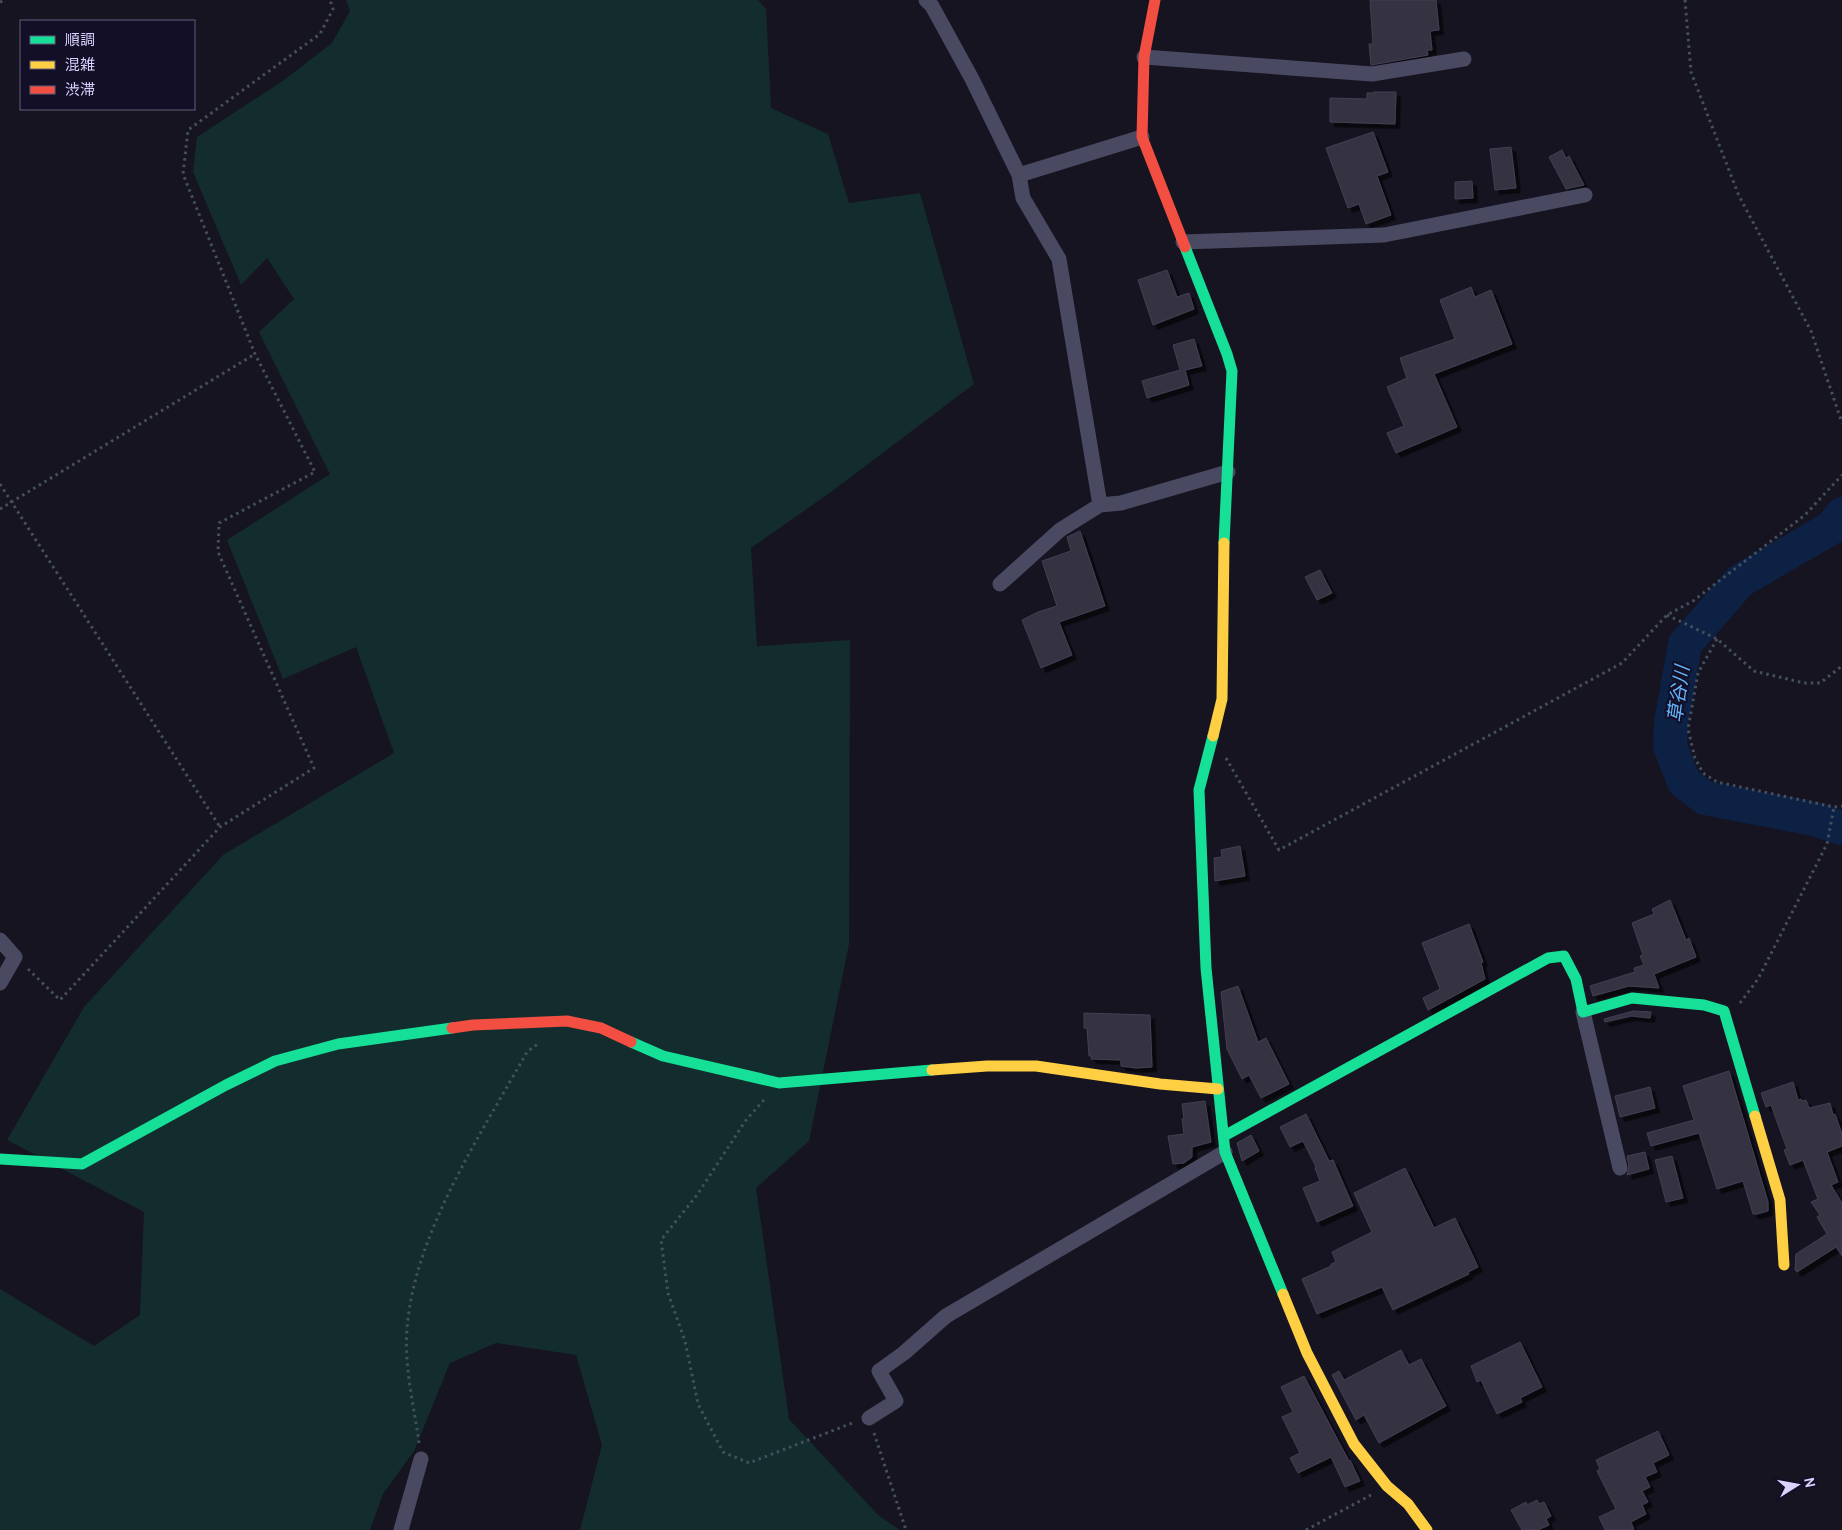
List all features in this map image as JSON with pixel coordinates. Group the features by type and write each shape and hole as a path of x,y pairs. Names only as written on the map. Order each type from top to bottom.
{"street":[{"path":"926,0 932,6 972,79 1019,176 1023,198 1060,259 1100,506"},
{"path":"1155,0 1144,57 1142,137 1228,354 1232,371 1223,575 1222,699 1199,790 1205,902 1206,968 1224,1136 1224,1152 1307,1353 1354,1444 1387,1486 1408,1504 1428,1530"},
{"path":"1144,57 1372,74 1464,59"},
{"path":"1019,176 1142,137"},
{"path":"1183,242 1384,235 1585,195"},
{"path":"1000,584 1060,530 1100,506 1121,503 1228,472"},
{"path":"0,940 15,957 0,983"},
{"path":"1224,1136 1548,958 1564,956 1576,979 1620,1168"},
{"path":"1583,1012 1632,998 1704,1005 1724,1012 1780,1200 1784,1266"},
{"path":"0,1159 82,1164 226,1085 275,1061 338,1044 473,1025 567,1021 601,1028 663,1056 779,1083 987,1066 1036,1066 1160,1084 1218,1089"},
{"path":"869,1418 896,1401 879,1371 904,1353 946,1316 1224,1152"},
{"path":"401,1530 421,1459"}],"path":[{"path":"0,2 5,0"},
{"path":"15,957 60,1000 220,827 314,768 218,552 219,523 315,472 255,354 183,174 188,130 320,34 333,9 330,0"},
{"path":"1685,0 1691,72 1739,196 1811,331 1842,424"},
{"path":"0,509 255,354"},
{"path":"1210,745 1229,760 1279,850 1622,663 1667,615 1693,601 1805,515 1842,475"},
{"path":"0,484 220,827"},
{"path":"1667,615 1717,639 1754,671 1804,683 1820,683 1842,666"},
{"path":"1717,639 1698,673 1688,728 1694,758 1703,774 1717,782 1834,807 1842,806"},
{"path":"1724,1012 1743,1001 1758,979 1827,844 1834,807"},
{"path":"421,1459 408,1368 407,1330 412,1298 423,1255 453,1184 527,1052 540,1042"},
{"path":"779,1083 746,1120 697,1195 661,1240 668,1293 685,1341 698,1404 723,1452 749,1462 840,1427 869,1418 906,1530"},
{"path":"1306,1530 1387,1486"}],"green space":[{"path":"346,0 758,0 766,9 771,108 828,134 849,203 920,193 974,384 831,492 751,548 757,646 850,640 849,944 809,1141 756,1188 789,1419 878,1515 900,1530 580,1530 602,1445 576,1355 496,1343 450,1363 414,1451 383,1494 370,1530 0,1530 0,1289 94,1346 140,1315 144,1212 7,1140 84,1007 223,855 394,753 356,647 283,679 227,540 330,474 259,332 294,299 267,258 241,285 193,172 197,137 284,80 332,43 350,11"}],"building":[{"path":"1370,0 1436,0 1439,30 1430,31 1432,50 1427,50 1428,55 1371,65 1369,44 1373,44"},
{"path":"1396,92 1395,124 1330,122 1330,98 1367,99 1367,93"},
{"path":"1373,132 1388,172 1377,176 1391,215 1366,224 1359,204 1348,208 1326,148"},
{"path":"1511,147 1516,188 1495,190 1490,149"},
{"path":"1562,150 1566,158 1569,156 1584,185 1566,189 1549,157"},
{"path":"1472,181 1473,198 1455,199 1455,182"},
{"path":"1167,270 1177,297 1189,293 1194,309 1153,325 1138,280"},
{"path":"1471,287 1475,297 1491,290 1512,344 1434,374 1457,427 1396,453 1387,433 1404,426 1387,387 1407,378 1400,358 1455,339 1440,300"},
{"path":"1194,339 1202,366 1185,370 1189,385 1147,398 1142,381 1180,370 1173,345"},
{"path":"1080,531 1105,606 1059,622 1072,655 1041,668 1022,620 1057,606 1042,561 1071,551 1067,537"},
{"path":"1320,570 1332,593 1317,600 1305,577"},
{"path":"1240,846 1245,876 1215,881 1214,858 1222,857 1221,850"},
{"path":"1670,900 1686,940 1689,938 1696,957 1654,974 1659,988 1629,986 1593,996 1590,986 1635,972 1634,968 1644,965 1640,956 1643,955 1632,923 1654,914 1652,909"},
{"path":"1469,924 1483,962 1481,963 1485,979 1428,1010 1423,998 1440,989 1422,943"},
{"path":"1238,986 1258,1042 1266,1038 1289,1084 1261,1098 1249,1075 1242,1079 1227,1049 1221,992"},
{"path":"1633,1011 1651,1012 1650,1018 1631,1016 1605,1022 1604,1019"},
{"path":"1084,1013 1150,1015 1152,1067 1136,1068 1121,1066 1121,1060 1091,1059 1092,1056 1089,1056 1087,1028 1084,1028"},
{"path":"1729,1071 1768,1202 1768,1211 1757,1214 1753,1214 1743,1181 1717,1189 1699,1133 1651,1146 1647,1133 1694,1120 1683,1086"},
{"path":"1793,1082 1798,1100 1806,1100 1809,1108 1830,1103 1833,1115 1835,1114 1842,1134 1842,1146 1827,1152 1838,1182 1831,1185 1842,1203 1842,1256 1836,1247 1797,1272 1795,1270 1796,1254 1827,1234 1817,1217 1820,1215 1811,1202 1818,1199 1803,1160 1790,1165 1784,1150 1787,1149 1771,1105 1766,1107 1761,1093"},
{"path":"1650,1087 1655,1108 1620,1117 1615,1096"},
{"path":"1205,1101 1211,1142 1192,1147 1192,1157 1184,1163 1173,1164 1168,1136 1184,1134 1182,1104"},
{"path":"1306,1114 1329,1161 1333,1160 1353,1206 1317,1222 1303,1188 1320,1181 1316,1167 1303,1141 1290,1147 1280,1127"},
{"path":"1251,1135 1259,1151 1242,1161 1237,1143"},
{"path":"1645,1152 1649,1169 1627,1175 1629,1166 1627,1156"},
{"path":"1672,1156 1683,1198 1666,1202 1655,1160"},
{"path":"1405,1168 1434,1228 1455,1218 1478,1267 1468,1272 1469,1274 1393,1310 1382,1287 1317,1314 1302,1279 1336,1262 1332,1252 1372,1232 1354,1193"},
{"path":"1520,1342 1542,1387 1520,1398 1522,1402 1497,1414 1481,1380 1477,1382 1471,1366"},
{"path":"1401,1350 1409,1365 1421,1359 1446,1406 1379,1443 1364,1415 1356,1420 1332,1375 1339,1371 1344,1380"},
{"path":"1304,1376 1360,1481 1345,1487 1331,1457 1298,1473 1290,1458 1300,1453 1282,1417 1293,1412 1281,1387"},
{"path":"1658,1431 1669,1455 1653,1463 1657,1472 1645,1477 1650,1487 1642,1491 1648,1502 1642,1505 1646,1514 1631,1522 1634,1530 1605,1530 1599,1517 1616,1509 1597,1471 1600,1469 1596,1460"},
{"path":"1537,1500 1539,1504 1544,1502 1551,1516 1546,1519 1549,1525 1538,1530 1522,1530 1511,1510 1526,1502 1527,1505"}],"waterway":[{"name":"草谷川","path":"1842,514 1831,528 1740,581 1685,644 1671,723 1670,746 1684,782 1705,798 1814,819 1842,828"}],"traffic: fast":[{"path":"1185,247 1232,371 1224,543"},
{"path":"1213,736 1199,790 1206,968 1225,1152 1283,1294"},
{"path":"1224,1136 1548,958 1564,956 1576,979 1583,1012 1632,998 1704,1005 1724,1011 1755,1116"},
{"path":"0,1159 82,1164 226,1085 275,1061 338,1044 452,1028"},
{"path":"631,1042 663,1056 779,1083 932,1070"}],"traffic: slow":[{"path":"1213,736 1222,699 1224,543"},
{"path":"932,1070 987,1066 1036,1066 1160,1084 1218,1089"},
{"path":"1755,1116 1780,1200 1784,1265"},
{"path":"1283,1294 1307,1353 1354,1444 1387,1486 1408,1504 1427,1530"}],"traffic: jam":[{"path":"1155,0 1144,57 1142,137 1185,247"},
{"path":"452,1028 473,1025 567,1021 601,1028 631,1042"}]}
